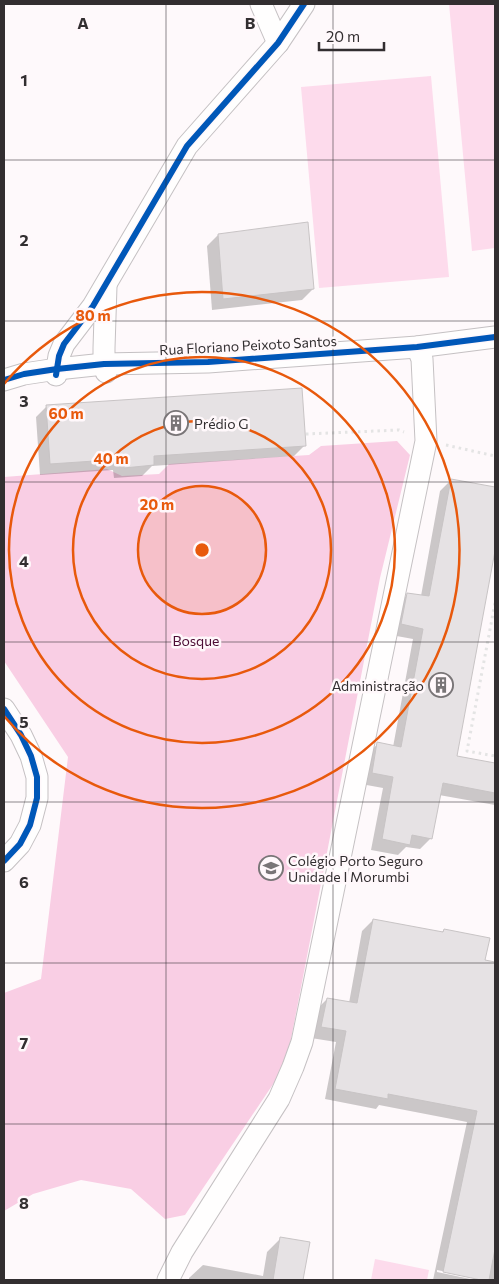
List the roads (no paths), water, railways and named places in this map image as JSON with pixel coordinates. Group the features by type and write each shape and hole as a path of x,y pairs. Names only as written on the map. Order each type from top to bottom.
{"street":[{"path":"261,4 278,42"},
{"path":"56,372 59,356 64,344 93,306 187,146 278,42 304,4"},
{"path":"106,284 106,368"},
{"name":"Rua Floriano Peixoto Santos","path":"4,380 24,374 417,347 495,337"},
{"path":"168,1280 182,1252 279,1099 302,1042 426,441 422,359 417,347"},
{"name":"Rua Floriano Peixoto Santos","path":"4,396 56,372"},
{"path":"4,709 21,735 31,756 37,778 37,798 30,825 20,844 4,861"}],"place":[{"name":"Prédio G","path":"176,423"},
{"name":"Administração","path":"441,685"},
{"name":"Colégio Porto Seguro Unidade I Morumbi","path":"271,868"}],"park label":[{"name":"Bosque","path":"196,640"}]}
